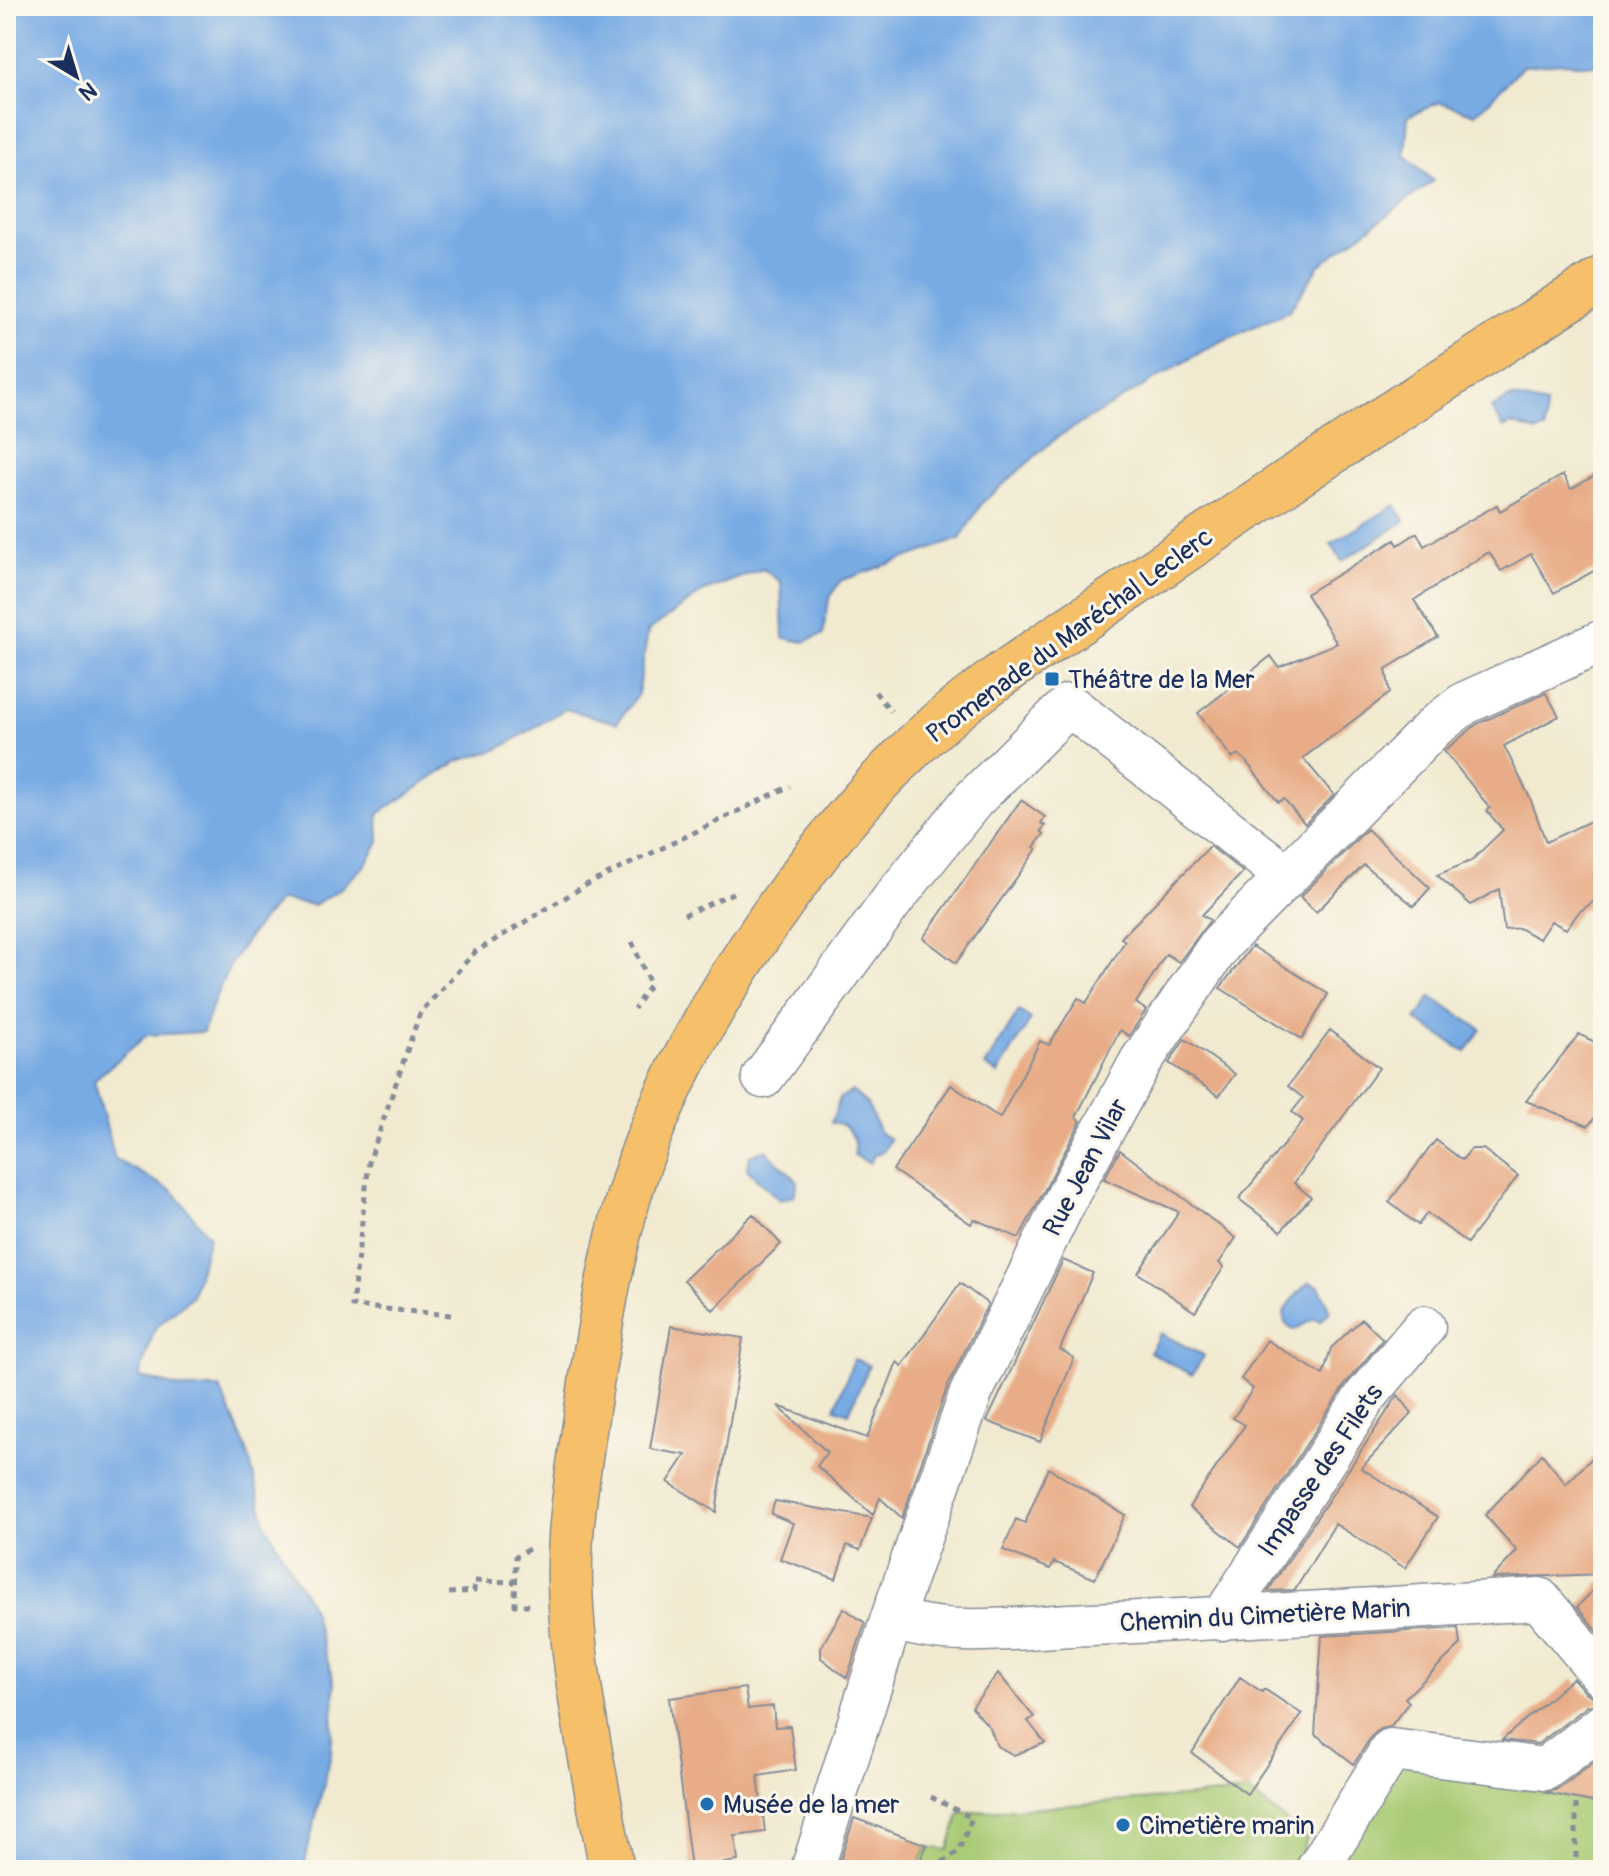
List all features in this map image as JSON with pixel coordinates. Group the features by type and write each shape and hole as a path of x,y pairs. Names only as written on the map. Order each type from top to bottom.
{"main road":[{"name":"Promenade du Maréchal Leclerc","path":"612,1870 577,1679 569,1580 580,1457 596,1349 609,1271 636,1177 660,1111 704,1028 761,935 870,790 917,743 962,708 1344,441 1603,278"}],"street":[{"name":"Rue Jean Vilar","path":"812,1870 892,1618 971,1393 1069,1193 1141,1061 1221,943 1435,726 1465,703 1603,641"},
{"path":"763,1077 894,898 973,800 1069,705 1285,875"},
{"name":"Impasse des Filets","path":"1222,1619 1366,1396 1424,1327"},
{"name":"Chemin du Cimetière Marin","path":"892,1618 913,1625 972,1629 1222,1619 1539,1599 1603,1676"},
{"path":"1317,1870 1391,1750 1545,1769 1603,1725"}],"path":[{"path":"875,692 893,714"},
{"path":"451,1315 352,1306 369,1162 420,1013 475,952 586,885 790,786"},
{"path":"684,915 733,893"},
{"path":"632,942 650,984 634,1009"},
{"path":"529,1549 516,1556 515,1605 532,1605"},
{"path":"449,1593 474,1591 474,1581 515,1582"},
{"path":"931,1797 972,1818 958,1852 940,1864 938,1870"},
{"path":"1576,1799 1576,1870"}],"green space":[{"name":"Cimetière marin","path":"1398,1762 1603,1804 1603,1870 1331,1870"},
{"name":"Cimetière marin","path":"1249,1792 1307,1838 1295,1870 915,1870 928,1847 948,1850 960,1813"}],"water":[{"path":"6,6 1603,6 1603,66 1564,63 1523,66 1476,114 1440,102 1408,116 1405,155 1433,181 1320,265 1289,311 1213,345 1056,438 982,503 960,539 840,581 829,599 823,634 804,642 783,638 781,582 763,569 704,591 648,631 638,694 617,723 565,709 499,749 458,761 378,814 379,842 365,865 340,889 314,905 280,900 253,931 224,977 203,1032 147,1035 94,1080 115,1159 173,1191 209,1237 192,1296 155,1328 139,1377 185,1389 220,1388 247,1450 266,1525 310,1604 335,1685 331,1754 303,1870 6,1870"},
{"path":"1512,397 1546,405 1545,430 1537,432 1511,424 1504,428 1491,408"},
{"path":"1395,505 1405,521 1342,561 1331,544"},
{"path":"1431,997 1481,1029 1466,1052 1416,1020"},
{"path":"1019,1011 1031,1019 998,1074 985,1066"},
{"path":"852,1091 867,1104 880,1133 890,1139 884,1151 874,1155 870,1163 854,1155 853,1138 847,1128 831,1123 840,1098"},
{"path":"765,1150 798,1181 794,1196 779,1200 747,1169 750,1156"},
{"path":"1309,1282 1319,1286 1330,1311 1321,1321 1314,1319 1293,1330 1285,1323 1284,1312"},
{"path":"1160,1333 1204,1356 1192,1375 1150,1352"},
{"path":"854,1359 869,1365 849,1413 835,1408"}],"building":[{"path":"1603,471 1603,566 1554,593 1531,554 1501,571 1489,552 1414,600 1438,637 1386,669 1390,693 1303,758 1334,795 1305,824 1284,799 1278,802 1244,759 1238,754 1232,758 1198,713 1271,656 1279,667 1337,643 1306,594 1395,540 1398,545 1417,533 1424,546 1497,505 1500,511 1563,475 1571,489"},
{"path":"1546,693 1559,716 1504,746 1530,798 1546,842 1603,815 1603,895 1579,912 1566,929 1551,921 1539,939 1519,928 1504,930 1499,889 1471,905 1437,875 1471,861 1503,830 1487,811 1490,808 1444,751 1477,724"},
{"path":"1021,800 1045,817 1041,823 1045,826 1041,831 1044,834 1034,847 1037,849 956,963 923,938"},
{"path":"1367,829 1430,888 1414,906 1364,865 1316,912 1300,897"},
{"path":"1210,846 1243,872 1202,915 1210,920 1179,962 1166,954 1136,1003 1146,1010 1129,1036 1120,1030 1076,1117 1081,1121 1019,1238 974,1219 971,1224 893,1170 951,1085 1000,1118 1040,1041 1049,1045 1078,998 1086,1003 1125,941 1121,938"},
{"path":"1252,946 1328,994 1302,1039 1220,988"},
{"path":"1330,1030 1379,1068 1294,1183 1311,1197 1281,1231 1239,1199 1303,1121 1292,1112 1303,1098 1288,1086"},
{"path":"1579,1034 1603,1046 1603,1108 1588,1126 1526,1101"},
{"path":"1185,1039 1235,1074 1219,1096 1169,1063"},
{"path":"1436,1140 1462,1160 1471,1149 1483,1149 1518,1176 1467,1243 1427,1213 1418,1225 1389,1202"},
{"path":"1120,1150 1236,1238 1219,1263 1224,1267 1195,1312 1138,1273 1179,1212 1104,1179"},
{"path":"753,1214 781,1244 713,1310 684,1280"},
{"path":"1063,1260 1093,1273 1060,1349 1074,1358 1040,1442 987,1421"},
{"path":"960,1283 988,1304 948,1385 902,1518 880,1498 873,1515 817,1466 827,1452 778,1406 867,1438 897,1362 902,1366"},
{"path":"1362,1319 1383,1339 1346,1383 1240,1547 1189,1507 1245,1425 1233,1418 1253,1389 1241,1379 1267,1340 1323,1375 1331,1348"},
{"path":"671,1326 743,1338 716,1512 668,1482 686,1455 650,1449"},
{"path":"1398,1395 1412,1413 1361,1468 1438,1517 1405,1568 1335,1524 1295,1590 1268,1591"},
{"path":"1603,1447 1603,1574 1492,1578 1517,1551 1485,1515 1542,1454 1566,1484"},
{"path":"1048,1468 1125,1515 1095,1579 1054,1562 1050,1569 1003,1550 1016,1519 1025,1523"},
{"path":"775,1501 872,1518 860,1550 847,1545 836,1579 780,1559 793,1523 771,1514"},
{"path":"1603,1580 1603,1638 1577,1607"},
{"path":"844,1608 865,1623 847,1678 821,1658 821,1647"},
{"path":"1458,1628 1460,1645 1405,1698 1409,1702 1390,1727 1380,1729 1371,1737 1354,1764 1315,1734 1322,1636"},
{"path":"998,1673 1034,1717 1028,1721 1045,1743 1014,1755 997,1746 990,1728 972,1707"},
{"path":"1240,1677 1302,1714 1247,1794 1192,1753"},
{"path":"1573,1678 1585,1692 1603,1702 1588,1706 1538,1744 1502,1740"},
{"name":"Musée de la mer","path":"745,1688 748,1709 773,1706 775,1727 790,1726 796,1770 758,1776 765,1832 735,1836 738,1861 691,1868 669,1698"},
{"path":"1603,1755 1603,1804 1546,1793 1560,1788"},
{"path":"854,1818 927,1845 916,1870 837,1870"}],"place":[{"name":"Théâtre de la Mer","path":"1052,679"},
{"name":"Musée de la mer","path":"707,1804"},
{"name":"Cimetière marin","path":"1123,1825"}]}
